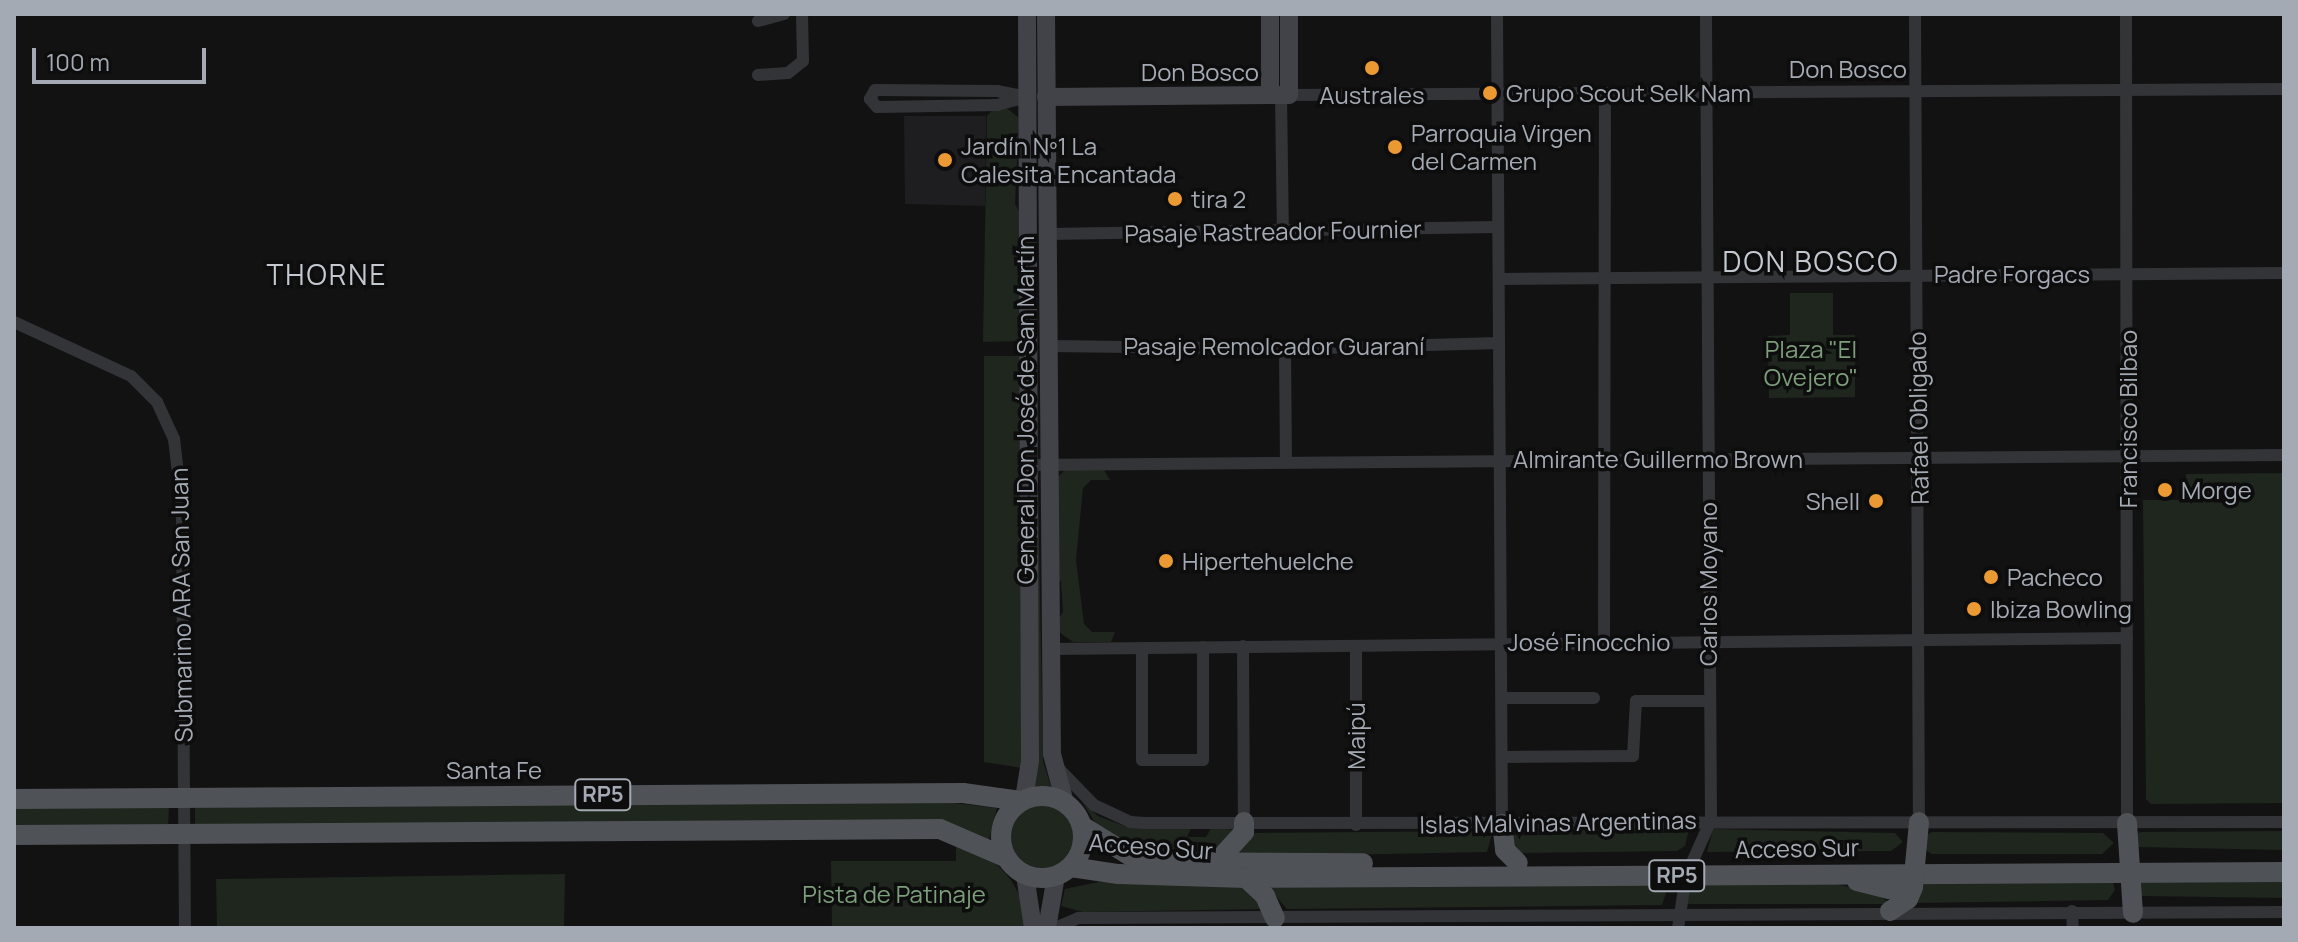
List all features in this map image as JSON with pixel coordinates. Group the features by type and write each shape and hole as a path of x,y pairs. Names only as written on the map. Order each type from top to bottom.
{"main road":[{"name":"General Don José de San Martín","path":"1027,14 1048,234 1052,754 1065,803"},
{"name":"General Don José de San Martín","path":"1022,800 1030,760 1037,97 1046,14"},
{"path":"1270,14 1280,95"},
{"path":"1280,95 1289,14"},
{"name":"Don Bosco","path":"1037,97 1280,95"},
{"name":"Santa Fe","path":"14,799 963,793 1022,800"},
{"name":"RP5","path":"1022,800 1044,796 1065,803 1082,826"},
{"path":"1005,857 1001,832 1022,800"},
{"path":"1216,863 1244,832 1244,822"},
{"path":"1881,912 1908,899 1915,868 1919,822"},
{"path":"2127,823 2126,867 2133,913"},
{"path":"1502,824 1505,850 1518,863"},
{"path":"1047,928 1064,872 1082,848 1082,826"},
{"name":"Acceso Sur","path":"1082,826 1140,862 1518,863 1835,874 1915,868"},
{"name":"RP5","path":"14,835 940,829 1005,857 1025,875 1064,872"},
{"name":"Acceso Sur","path":"1064,872 1246,878 1690,869 2126,867 2284,861"},
{"name":"Acceso Sur","path":"2126,867 2284,872"},
{"path":"1025,875 1033,928"},
{"path":"1246,878 1265,896 1275,923"}],"street":[{"path":"758,21 784,14"},
{"path":"758,75 788,73 803,61 802,14"},
{"path":"1497,14 1502,824"},
{"name":"Carlos Moyano","path":"1678,922 1690,869 1711,820 1706,14"},
{"name":"Rafael Obligado","path":"1915,14 1919,822"},
{"name":"Francisco Bilbao","path":"2126,14 2130,456 2127,823"},
{"name":"Don Bosco","path":"1280,95 2284,89"},
{"name":"Don Bosco","path":"878,90 997,91 1037,97 998,105 877,107 870,99 878,90"},
{"path":"1604,640 1607,459 1605,93"},
{"path":"1280,95 1283,233"},
{"name":"Pasaje Rastreador Fournier","path":"1048,234 1283,233 1498,227"},
{"name":"Padre Forgacs","path":"1499,279 1915,273 2284,273"},
{"name":"Submarino ARA San Juan","path":"14,322 131,376 157,402 171,429 182,507 185,928"},
{"name":"Pasaje Remolcador Guaraní","path":"1049,346 1285,349 1499,343"},
{"path":"1285,349 1286,461"},
{"name":"Almirante Guillermo Brown","path":"1031,465 2284,455"},
{"name":"José Finocchio","path":"1051,649 1356,647 1604,640 2127,638"},
{"path":"1243,646 1244,822"},
{"path":"1142,648 1142,760 1203,760 1203,647"},
{"name":"Maipú","path":"1356,647 1356,825"},
{"path":"1502,698 1594,698"},
{"path":"1502,757 1633,756 1636,701 1708,701"},
{"name":"Islas Malvinas Argentinas","path":"1052,754 1083,797 1130,822 1356,825 1711,820 2284,822"},
{"path":"2072,911 2073,928"},
{"path":"1055,928 1079,918 1275,923 1678,922 1881,912 2072,911 2280,913 2275,928"},
{"path":"1872,928 1881,912"}],"shaded area":[{"name":"Jardín Nº1 La Calesita Encantada","path":"904,116 986,116 985,206 905,204"}],"green space":[{"path":"993,109 1008,109 1019,118 1015,204 1020,213 1021,341 983,342 987,116"},
{"name":"Plaza \"El Ovejero\"","path":"1790,293 1833,293 1833,335 1855,335 1855,397 1769,398 1768,336 1790,335"},
{"path":"984,356 1020,356 1023,768 984,762"},
{"path":"1065,470 1104,470 1110,480 1091,480 1083,488 1076,560 1084,624 1092,632 1115,632 1111,642 1073,642 1059,632 1057,621 1063,612 1061,581 1056,579 1057,478"},
{"path":"2284,473 2284,803 2151,804 2146,799 2143,500 2186,500 2186,474"},
{"path":"1038,483 1043,761 1052,790 1032,786"},
{"path":"1081,800 1098,816 1127,827 1191,828 1187,837 1206,837 1211,828 1238,830 1213,856 1139,854 1096,824"},
{"path":"936,801 997,808 989,840 964,829 195,825 195,805"},
{"path":"1034,805 1048,805 1060,810 1069,819 1074,838 1072,851 1065,862 1048,871 1034,871 1022,866 1013,857 1008,845 1008,831 1013,819 1022,810"},
{"path":"14,806 169,807 168,826 14,827"},
{"path":"1690,825 1685,846 1677,851 1515,853 1511,829"},
{"path":"1713,829 1895,833 1903,842 1891,851 1707,852"},
{"path":"1493,831 1487,852 1234,857 1251,833"},
{"path":"2284,831 2284,850 2136,847 2136,833 2142,832"},
{"path":"1932,832 2103,833 2114,843 2102,854 1932,854 1925,850 1926,835"},
{"name":"Pista de Patinaje","path":"956,840 995,862 1011,880 1024,903 1029,928 832,928 831,861 956,861"},
{"path":"565,874 564,928 217,928 216,879"},
{"path":"2284,877 2284,898 2141,896 2140,881"},
{"path":"1927,878 2112,878 2115,890 2108,900 1911,903"},
{"path":"1691,880 1832,883 1880,894 1889,904 1686,904"},
{"path":"1103,881 1246,884 1268,909 1083,912 1061,906 1065,889"},
{"path":"1670,881 1662,905 1287,909 1264,883"}],"place":[{"name":"Australes","path":"1372,68"},
{"name":"Grupo Scout Selk Nam","path":"1490,93"},
{"name":"Parroquia Virgen del Carmen","path":"1395,147"},
{"name":"Jardín Nº1 La Calesita Encantada","path":"945,160"},
{"name":"tira 2","path":"1175,199"},
{"name":"Morge","path":"2165,490"},
{"name":"Shell","path":"1876,501"},
{"name":"Hipertehuelche","path":"1166,561"},
{"name":"Pacheco","path":"1991,577"},
{"name":"Ibiza Bowling","path":"1974,609"}],"district":[{"name":"DON BOSCO","path":"1811,261"},
{"name":"THORNE","path":"327,274"}]}
